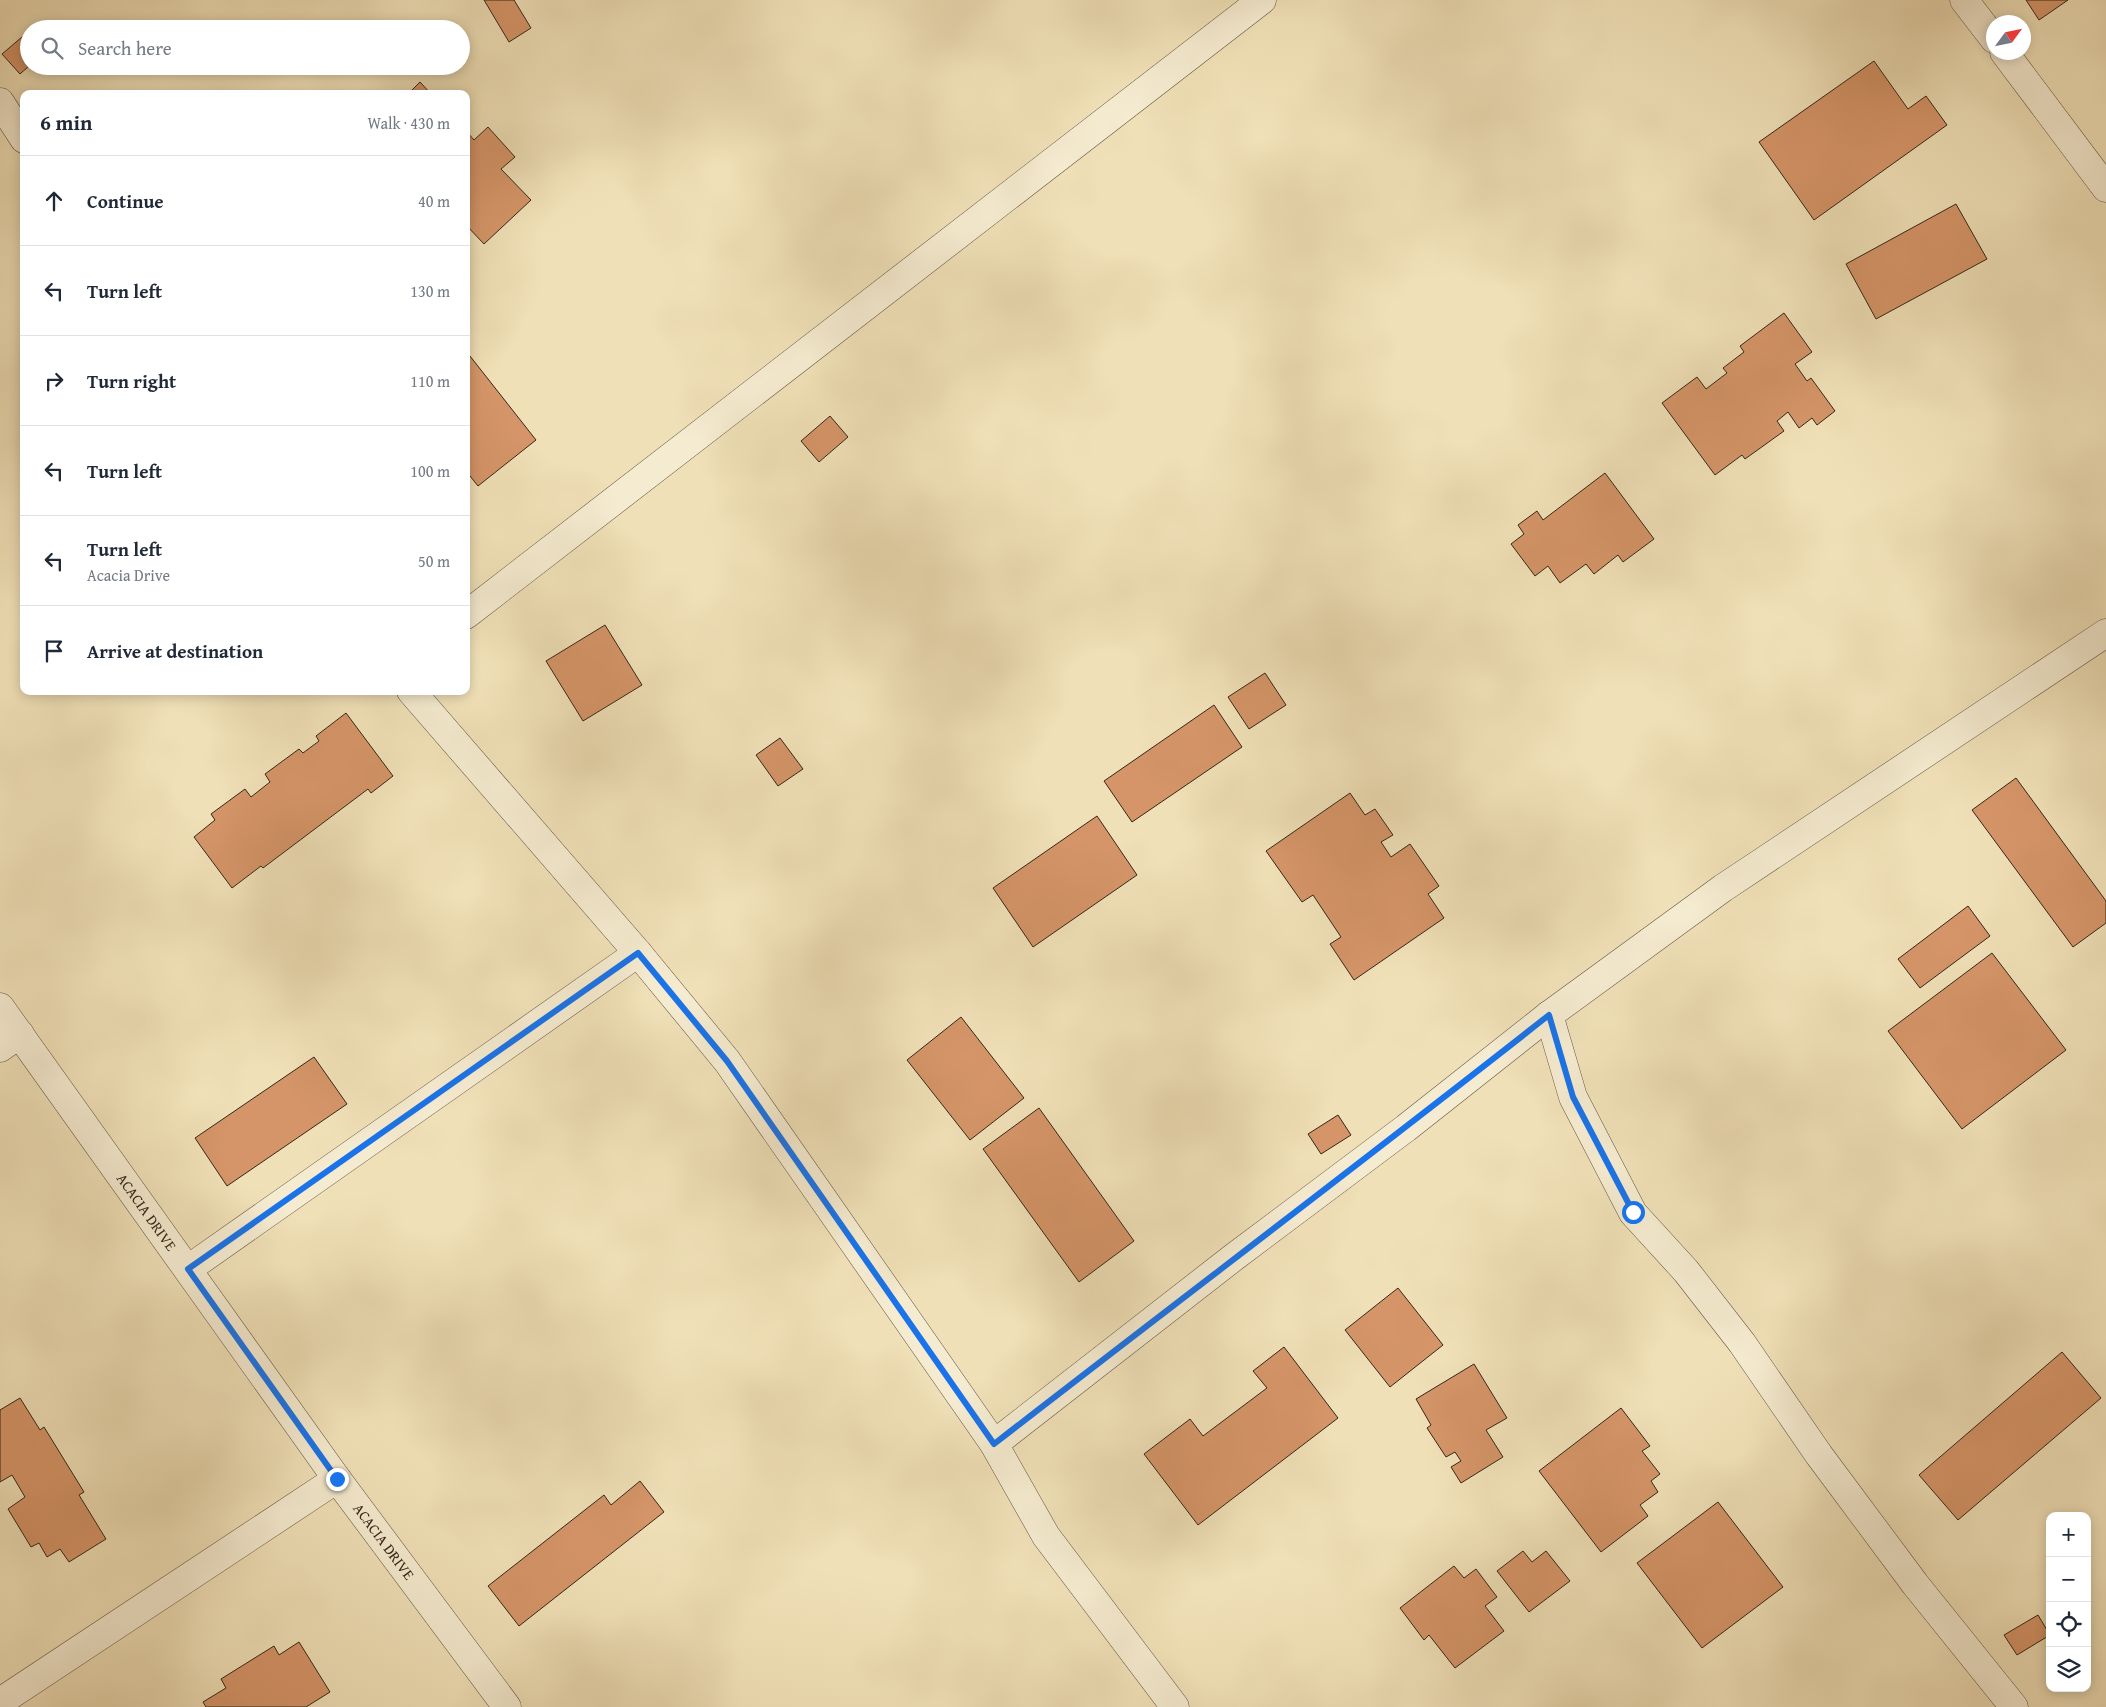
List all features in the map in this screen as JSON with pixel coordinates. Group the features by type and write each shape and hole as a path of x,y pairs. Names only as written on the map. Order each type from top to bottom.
{"street":[{"path":"470,612 1262,0"},
{"path":"1964,0 1986,29"},
{"path":"2010,60 2106,188"},
{"path":"0,102 20,133"},
{"path":"994,1444 1234,1257 1406,1128 1549,1015 1723,888 2106,633"},
{"path":"414,695 638,953 727,1061 994,1444 1046,1536 1175,1707"},
{"path":"188,1269 638,953"},
{"name":"ACACIA DRIVE","path":"0,1006 10,1041 188,1269 337,1479 507,1707"},
{"path":"1549,1015 1573,1097 1633,1212 1686,1271 1742,1343 1819,1455 1909,1576 2014,1707"},
{"path":"0,1702 337,1479"}],"building":[{"path":"484,0 514,0 531,28 509,42"},
{"path":"2026,0 2068,0 2039,20"},
{"path":"20,39 20,74 2,54"},
{"path":"1874,61 1908,109 1926,96 1947,125 1814,220 1759,142"},
{"path":"420,82 427,90 412,90"},
{"path":"488,127 515,157 501,169 531,200 484,244 470,229 470,136 474,140"},
{"path":"1956,204 1987,259 1876,319 1846,264"},
{"path":"1784,313 1812,352 1795,364 1807,381 1811,378 1835,411 1817,425 1812,418 1799,428 1788,412 1777,421 1784,431 1745,459 1742,455 1715,475 1662,403 1697,377 1706,389 1727,373 1723,368 1744,352 1740,346"},
{"path":"470,356 536,440 478,486 470,476"},
{"path":"830,416 848,437 819,462 801,441"},
{"path":"1605,473 1654,539 1623,562 1618,555 1594,574 1586,564 1560,583 1548,566 1535,576 1511,544 1524,534 1518,525 1537,511 1543,520"},
{"path":"605,625 642,685 583,721 546,661"},
{"path":"1265,673 1286,705 1249,729 1228,697"},
{"path":"1214,705 1242,747 1132,822 1104,781"},
{"path":"346,713 393,776 371,793 368,789 263,868 261,866 232,888 194,837 215,820 211,814 245,789 251,797 270,782 265,774 299,749 303,753 319,741 316,736"},
{"path":"780,738 803,769 778,786 756,755"},
{"path":"2016,778 2106,901 2106,923 2073,947 1972,810"},
{"path":"1350,793 1365,815 1375,809 1393,835 1381,842 1391,857 1410,844 1439,886 1428,894 1444,918 1354,980 1330,944 1341,937 1313,895 1302,902 1266,851"},
{"path":"1097,816 1137,875 1033,947 993,888"},
{"path":"1968,906 1990,936 1920,988 1898,959"},
{"path":"1992,953 2066,1050 1962,1129 1888,1031"},
{"path":"961,1017 1024,1098 970,1140 907,1060"},
{"path":"314,1057 347,1104 227,1186 195,1138"},
{"path":"1039,1108 1134,1241 1079,1282 983,1149"},
{"path":"1338,1115 1351,1135 1321,1154 1308,1134"},
{"path":"1398,1288 1443,1345 1390,1387 1345,1330"},
{"path":"1284,1347 1338,1418 1198,1525 1144,1454 1190,1419 1203,1436 1267,1388 1253,1371"},
{"path":"2062,1352 2101,1398 1958,1520 1919,1475"},
{"path":"1474,1364 1507,1418 1486,1430 1503,1457 1461,1483 1451,1467 1461,1461 1455,1452 1446,1457 1427,1428 1431,1425 1416,1399"},
{"path":"20,1398 40,1430 44,1427 84,1492 79,1495 106,1539 69,1562 60,1549 47,1557 39,1543 31,1547 8,1509 25,1497 12,1475 0,1482 0,1410"},
{"path":"1621,1408 1650,1446 1642,1451 1660,1474 1651,1481 1658,1492 1640,1505 1648,1516 1601,1552 1539,1471"},
{"path":"640,1481 664,1512 519,1626 488,1586 604,1495 611,1505"},
{"path":"1718,1502 1783,1587 1702,1648 1637,1563"},
{"path":"1523,1551 1532,1562 1546,1551 1570,1581 1529,1612 1497,1571"},
{"path":"1454,1566 1464,1578 1476,1569 1497,1597 1485,1606 1504,1631 1455,1668 1429,1635 1424,1640 1400,1608"},
{"path":"2038,1615 2046,1628 2046,1637 2017,1655 2004,1635"},
{"path":"299,1642 330,1692 306,1707 206,1707 203,1702 226,1688 221,1679 274,1646 279,1655"}],"route":[{"path":"337,1479 188,1269 638,953 727,1061 994,1444 1234,1257 1406,1128 1549,1015 1573,1097 1633,1212"}]}
